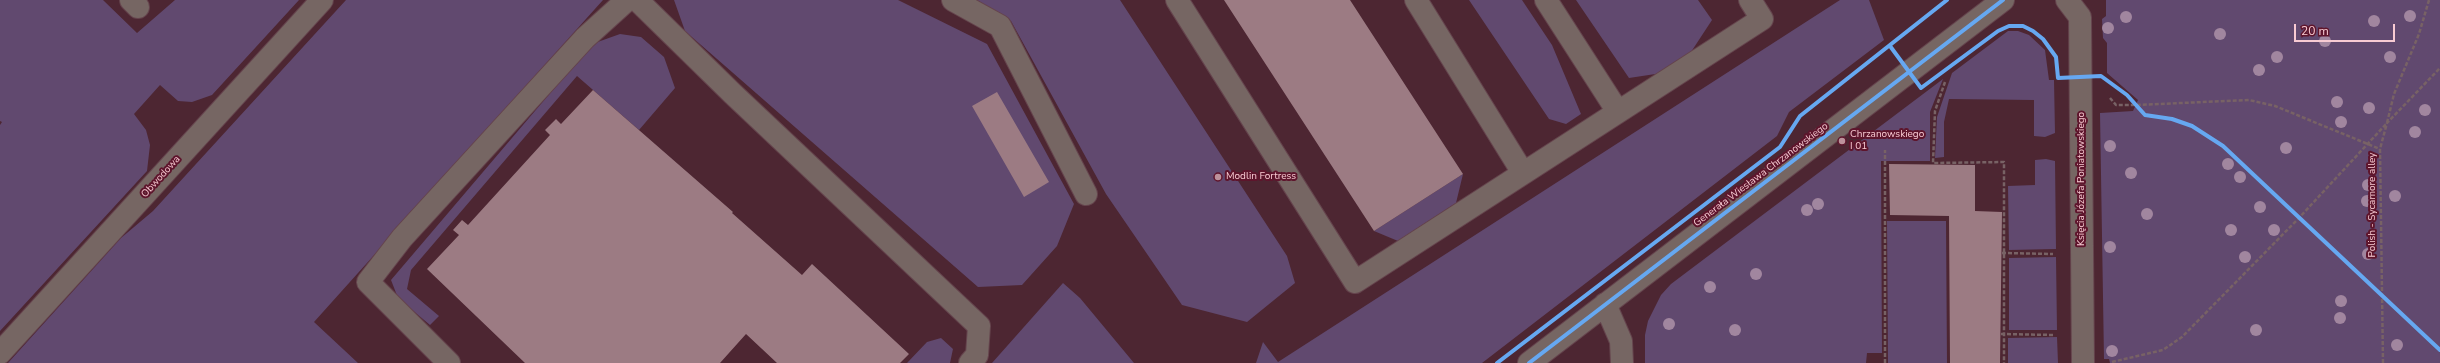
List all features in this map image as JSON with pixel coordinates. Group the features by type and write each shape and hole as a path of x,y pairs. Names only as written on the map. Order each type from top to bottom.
{"street":[{"name":"Obwodowa","path":"0,353 322,0"},
{"path":"449,363 368,282 402,238 472,161 585,38 627,0"},
{"path":"637,0 733,94 979,326 977,355 970,363"},
{"path":"953,0 1000,26 1086,194"},
{"path":"1177,0 1355,282 1762,18 1750,0"},
{"path":"1416,0 1523,173"},
{"path":"1546,0 1618,112"},
{"name":"Generała Wiesława Chrzanowskiego","path":"1529,363 2003,0"},
{"name":"Księcia Józefa Poniatowskiego","path":"2067,0 2080,17 2083,363"},
{"path":"1605,304 1621,341 1622,363"}],"path":[{"path":"2106,363 2163,350 2182,338 2298,219 2387,123 2394,94 2420,34 2429,0"},
{"path":"1947,76 1935,110 1933,163 2004,162 2004,363"},
{"path":"2107,96 2116,105 2249,100 2275,106 2380,150"},
{"path":"2131,100 2140,110"},
{"path":"1884,363 1885,150"},
{"path":"2293,214 2304,224"},
{"path":"2003,253 2054,254"},
{"path":"2376,292 2388,303"},
{"path":"2003,334 2055,335"}],"shaded area":[{"path":"0,0 103,0 137,33 175,0 299,0 212,95 192,102 178,101 160,85 134,114 146,130 150,145 147,171 0,331 0,125 2,122 0,121"},
{"path":"346,0 603,0 314,322 358,363 8,363 121,238 153,211"},
{"path":"674,0 898,0 987,44 1074,204 1057,246 1022,285 978,287 685,31"},
{"path":"973,0 1120,0 1287,256 1295,283 1247,322 1182,305 1106,194 1011,21"},
{"path":"1469,0 1522,0 1552,45 1581,114 1566,124 1549,119"},
{"path":"1576,0 1698,0 1712,20 1691,52 1662,73 1629,78"},
{"path":"1840,0 1869,0 1884,40 1789,112 1777,136 1482,363 1256,363 1263,342 1278,362"},
{"path":"2106,0 2440,0 2440,363 2110,363 2109,359 2104,359 2100,113 2133,111 2138,100 2107,73 2107,43 2103,38 2102,19 2106,16"},
{"path":"2008,31 2018,31 2029,35 2045,50 2049,80 2054,80 2055,133 2045,137 2034,136 2034,100 1949,99 1944,122 1944,157 1935,158 1937,117 1952,73"},
{"path":"620,34 641,37 664,57 675,88 639,130 577,76 411,270 407,289 439,316 430,325 398,298 391,280 592,44"},
{"path":"1943,79 1930,112 1930,161 1881,161 1882,353 1867,353 1866,363 1645,363 1645,335 1648,321 1661,295 1671,284"},
{"path":"2046,159 2055,161 2056,249 2009,250 2008,186 2035,185 2035,160"},
{"path":"1463,174 1456,203 1398,241 1374,231"},
{"path":"1887,221 1946,221 1947,363 1888,363"},
{"path":"2056,257 2057,330 2009,330 2009,258"},
{"path":"1063,283 1080,298 1134,363 992,363"},
{"path":"2057,337 2058,363 2008,363 2008,338"},
{"path":"941,338 953,349 950,363 907,363 927,342"}],"building":[{"path":"1224,0 1350,0 1463,174 1374,231"},
{"path":"593,90 733,212 732,213 802,275 812,264 909,354 900,363 777,363 746,334 720,363 525,363 427,269 459,235 453,230 462,220 468,225 550,135 545,130 556,119 561,124"},
{"path":"997,92 1049,182 1024,197 972,106"},
{"path":"1889,164 1975,165 1975,211 2002,212 2000,363 1950,363 1949,216 1890,215"}],"cycle path":[{"path":"1497,363 1780,147 1800,116 1947,0"},
{"path":"1529,363 2003,0"},
{"path":"1890,46 1921,88 1998,31 2009,26 2023,26 2033,31 2043,39 2056,57 2058,78 2101,76 2127,95 2145,115 2172,119 2192,126 2223,146 2440,350"}],"place":[{"name":"Chrzanowskiego I 01","path":"1842,141"},
{"name":"Modlin Fortress","path":"1218,177"}]}
